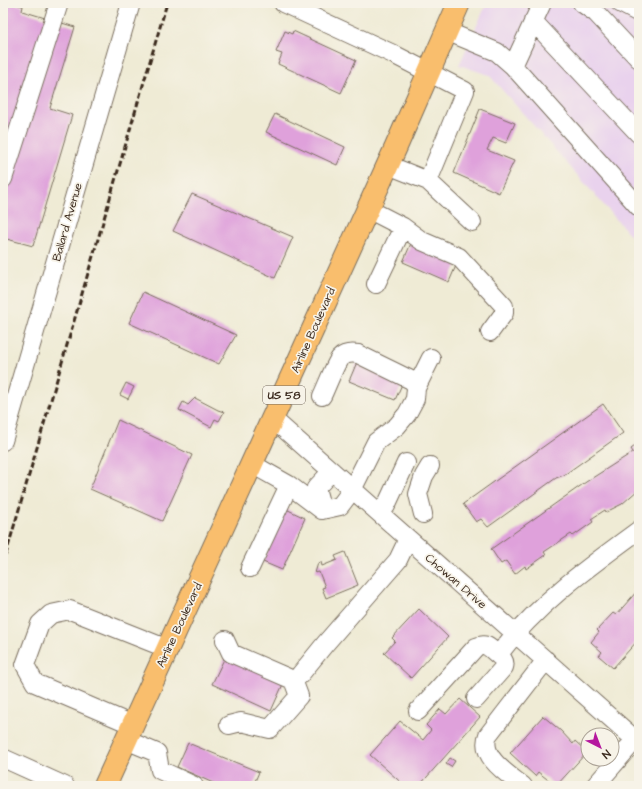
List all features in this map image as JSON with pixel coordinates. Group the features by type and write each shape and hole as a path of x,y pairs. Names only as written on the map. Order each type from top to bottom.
{"main road":[{"name":"Airline Boulevard","path":"105,786 368,209 458,3"}],"street":[{"path":"3,179 58,3"},
{"name":"Ballard Avenue","path":"3,441 131,3"},
{"path":"283,3 428,71 465,91 428,182"},
{"path":"513,66 542,3"},
{"path":"620,3 639,13"},
{"path":"593,6 639,59"},
{"path":"533,21 639,134"},
{"path":"446,31 498,52 513,66 639,207"},
{"path":"388,164 428,182 472,222"},
{"path":"368,209 402,227 422,241 459,257 504,306 504,313 490,332"},
{"path":"376,284 402,227"},
{"path":"322,396 340,359 351,353 358,354 411,380 415,384 416,388"},
{"path":"252,464 289,485 322,510 340,506 352,490 376,442 397,426 407,414 415,399 416,388 431,358"},
{"name":"Chowan Drive","path":"273,419 637,742"},
{"path":"378,512 386,506 406,463"},
{"path":"423,514 418,494 424,476 430,466"},
{"path":"322,510 316,488 332,471"},
{"path":"250,568 289,485"},
{"path":"498,655 515,633 548,601 583,571 639,530"},
{"path":"299,676 398,560 408,539"},
{"path":"168,649 70,610 51,614 40,624 25,665 35,683 130,733 157,753 160,770 194,786"},
{"path":"225,640 231,653 294,680 299,696 270,729 240,722 229,725"},
{"path":"418,711 476,647 482,644 486,645 505,663 476,699"},
{"path":"523,786 497,765 488,751 485,742 488,735 546,660"},
{"path":"595,786 637,742"},
{"path":"3,758 58,785"}],"shaded area":[{"path":"487,3 639,3 639,245 489,75 459,65"}],"building":[{"path":"3,3 12,3 23,6 22,11 75,27 50,108 72,115 33,246 3,238"},
{"path":"285,31 292,34 293,31 356,60 341,93 278,64 282,54 276,52"},
{"path":"480,109 515,123 506,143 493,138 487,150 514,161 499,193 454,173"},
{"path":"275,114 345,147 337,165 266,132"},
{"path":"192,194 293,237 275,278 173,231"},
{"path":"412,241 458,261 449,282 403,262"},
{"path":"143,292 236,335 219,364 129,323"},
{"path":"357,362 403,382 395,400 349,381"},
{"path":"126,383 134,387 128,399 120,395"},
{"path":"195,398 224,412 219,421 215,419 211,427 179,410 183,402 188,405"},
{"path":"603,404 623,433 564,475 556,478 488,527 481,519 476,522 463,504"},
{"path":"118,420 192,455 162,521 90,489"},
{"path":"639,443 639,489 622,504 606,512 605,510 591,519 593,522 573,536 571,534 544,552 546,555 526,569 525,566 515,574 506,561 501,564 491,549 586,482 633,452 631,449"},
{"path":"286,509 305,518 282,570 263,562"},
{"path":"345,552 358,585 326,598 322,588 325,587 319,572 315,573 318,563 321,562 322,566 337,560 335,556"},
{"path":"639,583 639,639 613,668 599,656 602,652 591,642 599,632 597,630 613,613 616,615 638,590 635,588"},
{"path":"419,609 448,637 411,678 384,653 395,641 392,638"},
{"path":"226,655 284,682 271,711 212,684"},
{"path":"460,699 480,717 419,786 405,786 370,755 400,721 423,740 431,730 426,725 440,709 446,714"},
{"path":"543,716 561,731 573,744 575,741 580,746 580,760 556,786 538,772 535,776 510,753"},
{"path":"188,743 259,772 253,786 220,786 177,767"},
{"path":"450,758 455,761 451,767 446,764"}],"railway":[{"path":"3,564 167,3"}]}
